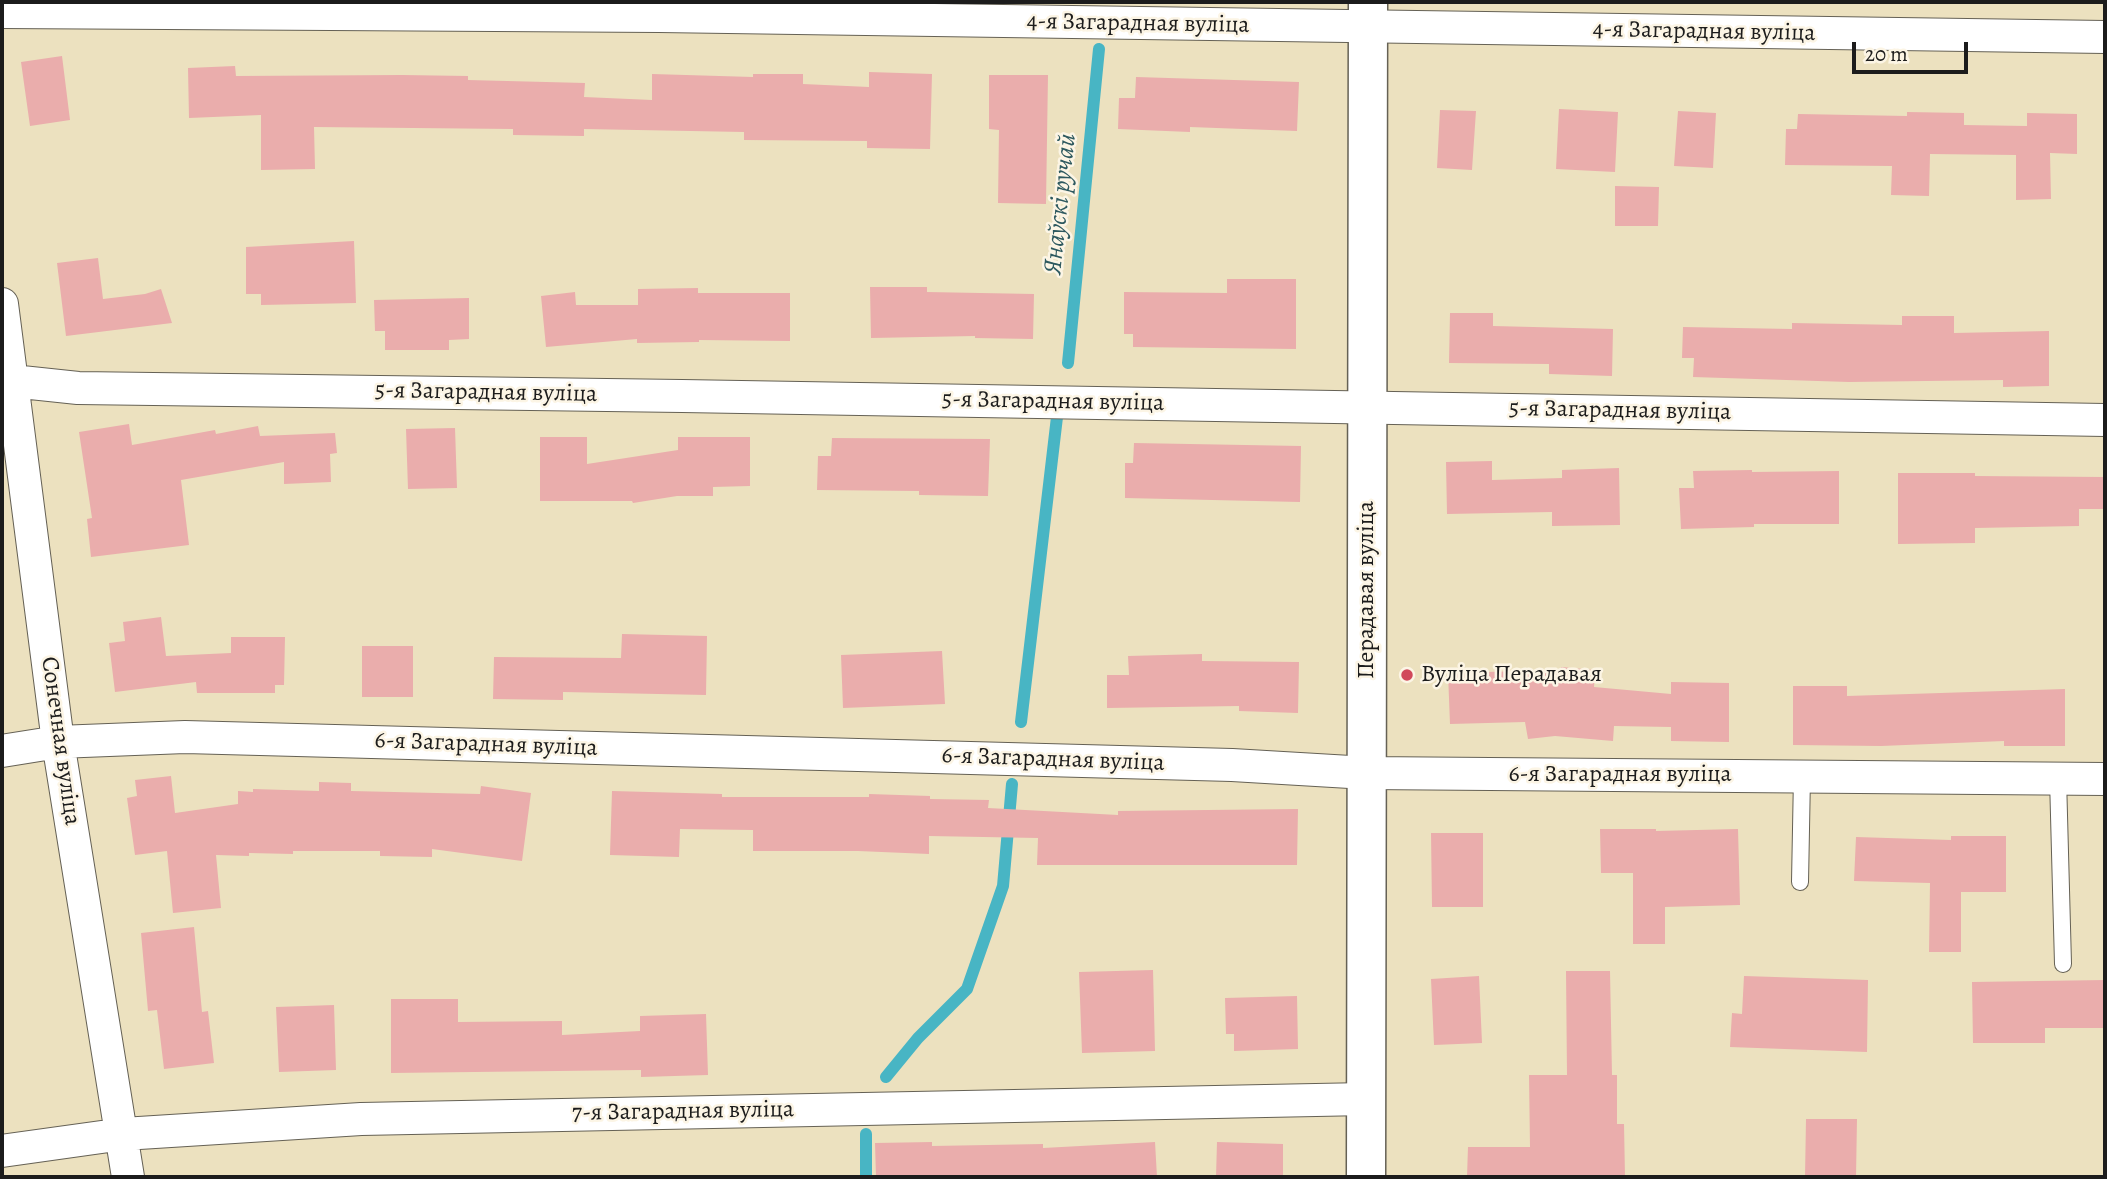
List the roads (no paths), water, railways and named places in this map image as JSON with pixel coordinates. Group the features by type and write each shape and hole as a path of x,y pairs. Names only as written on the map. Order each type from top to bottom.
{"street":[{"name":"4-я Загарадная вуліца","path":"2,12 662,9 1368,15 2105,37"},
{"name":"Перадавая вуліца","path":"1366,1177 1368,15"},
{"name":"Сонечная вуліца","path":"2,304 7,381 58,742 128,1177"},
{"name":"5-я Загарадная вуліца","path":"7,381 78,388 2105,420"},
{"name":"6-я Загарадная вуліца","path":"2,751 58,742 185,737 1232,765 1367,773 2105,779"},
{"name":"7-я Загарадная вуліца","path":"2,1151 123,1134 361,1119 1366,1099"}],"lane":[{"path":"1800,881 1802,776"},
{"path":"2058,778 2063,964"}],"waterway":[{"name":"Янаўскі ручай","path":"1068,363 1099,49"},
{"name":"Янаўскі ручай","path":"1021,722 1057,417"},
{"name":"Янаўскі ручай","path":"886,1077 918,1038 967,989 1003,886 1012,784"},
{"name":"Янаўскі ручай","path":"866,1134 866,1177"}],"place":[{"name":"Вуліца Перадавая","path":"1407,675"}]}
